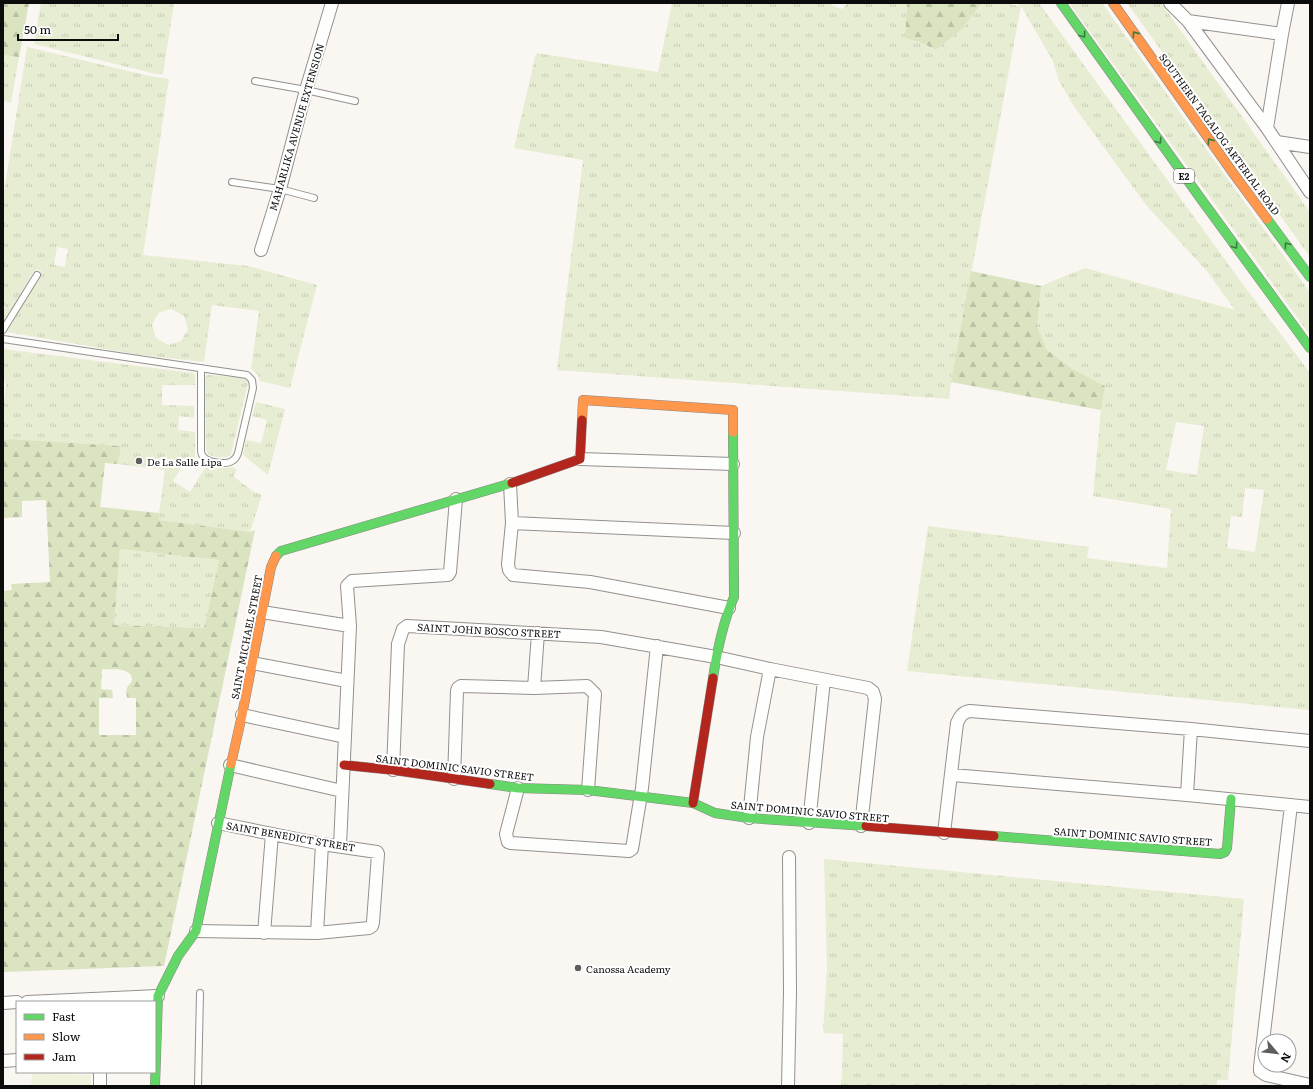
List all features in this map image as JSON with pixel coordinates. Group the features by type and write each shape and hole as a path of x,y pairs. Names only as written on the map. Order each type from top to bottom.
{"main road":[{"name":"E2","path":"1061,3 1310,348"},
{"name":"SOUTHERN TAGALOG ARTERIAL ROAD","path":"1113,3 1233,173 1310,277"},
{"path":"580,459 583,400 733,410 734,597 729,608 716,657 694,803"},
{"name":"SAINT MICHAEL STREET","path":"156,1056 158,996 176,960 196,931 230,765 242,715 271,567 275,557 281,551 510,484 580,459"},
{"name":"SAINT DOMINIC SAVIO STREET","path":"344,765 394,770 518,788 588,790 694,803 716,813 749,818 1220,854 1225,852 1227,848 1231,799"},
{"name":"SAINT MICHAEL STREET","path":"155,1073 155,1086"}],"street":[{"name":"MAHARLIKA AVENUE EXTENSION","path":"261,250 280,189 306,90 332,3"},
{"path":"1170,3 1188,21 1268,128 1310,192"},
{"path":"1268,128 1288,3"},
{"path":"1188,21 1282,34"},
{"path":"1277,142 1310,147"},
{"path":"580,459 733,464"},
{"path":"510,484 512,523 508,564 509,570 513,575 590,582 729,608"},
{"path":"340,846 350,626 347,586 352,581 446,576 449,574 456,499"},
{"path":"512,523 734,533"},
{"path":"262,612 350,626"},
{"name":"SAINT JOHN BOSCO STREET","path":"394,770 398,644 403,629 407,626 601,637 716,657 868,688 874,695 875,699 861,826"},
{"path":"534,688 538,633"},
{"path":"518,788 506,834 508,842 511,844 630,850 633,847 657,646"},
{"path":"252,663 347,680"},
{"path":"749,818 757,737 770,669"},
{"path":"808,823 824,680"},
{"path":"454,779 458,688 461,686 534,688 588,686 595,694 588,790"},
{"path":"944,833 952,776 957,723 963,714 970,711 1191,729 1310,741"},
{"path":"242,715 345,737"},
{"path":"1187,795 1191,729"},
{"path":"230,765 342,791"},
{"path":"952,776 1187,795 1310,807"},
{"path":"1291,805 1260,1071 1266,1075 1310,1085"},
{"name":"SAINT BENEDICT STREET","path":"196,931 316,933 369,928 372,926 373,922 377,852 322,844 218,823"},
{"path":"264,933 272,834"},
{"path":"316,933 322,844"},
{"path":"788,1086 790,992 789,857"},
{"path":"49,1001 158,996"},
{"path":"3,1003 16,1002"},
{"path":"3,1061 16,1060"},
{"path":"100,1073 100,1086"}],"lane":[{"path":"255,81 355,101"},
{"path":"232,182 280,189 314,198"},
{"path":"3,330 36,275"},
{"path":"3,339 244,373 248,375 252,380 253,388 238,453 229,463 210,461 202,455 201,368"},
{"path":"198,1086 200,993"}],"green space":[{"path":"3,3 29,3 19,57 3,55"},
{"path":"41,3 174,3 163,74 156,74 34,44"},
{"path":"672,3 831,3 833,6 843,9 847,3 907,3 905,38 922,43 936,50 963,28 982,3 1003,3 1020,6 1018,3 1039,3 1239,279 1310,373 1310,710 907,671 928,526 1089,547 1087,558 1167,568 1171,509 1093,496 1101,410 1105,386 1073,369 1047,350 1037,326 1041,286 1085,268 1235,310 1206,270 1146,205 1073,105 1059,81 1053,61 1021,6 949,399 557,370 583,160 514,148 536,53 658,72","holes":["1176,422 1204,426 1197,475 1166,470","1245,488 1264,490 1255,552 1227,548 1231,516 1242,517"]},
{"path":"907,3 982,3 963,28 936,50 922,43 905,38"},
{"path":"1069,3 1102,3 1310,292 1310,335"},
{"path":"1127,3 1161,3 1310,212 1310,257"},
{"path":"27,47 149,76 169,79 143,255 248,266 317,285 290,388 260,381 258,375 251,369 259,311 212,305 204,362 134,354 7,332 41,271 37,269 33,272 3,324 3,312 5,306 3,305 3,198","holes":["57,247 68,249 65,267 54,265","171,309 184,316 188,329 181,341 168,345 156,338 152,325 158,313"]},
{"path":"3,55 19,57 11,103 3,101"},
{"path":"971,271 1041,286 1037,326 1047,350 1073,369 1105,386 1101,410 951,382"},
{"path":"3,349 193,373 195,376 195,385 162,385 162,405 194,406 194,418 179,416 178,430 195,432 195,458 194,460 184,463 173,481 190,492 207,467 233,467 237,470 233,476 254,492 262,495 250,532 158,520 165,470 118,464 120,446 11,439 3,440 3,411 6,385 3,376"},
{"path":"207,375 244,378 248,383 231,454 228,457 213,456 206,450 205,378"},
{"path":"256,402 285,409 268,475 243,455 246,440 261,443 267,420 252,416"},
{"path":"11,439 121,446 118,464 105,463 100,507 159,513 159,520 250,532 255,530 164,966 3,972 3,591 12,590 11,584 50,582 46,500 22,501 22,517 3,518 3,440","holes":["120,549 219,560 204,628 114,625","102,669 125,671 131,676 131,683 127,687 127,698 136,698 136,735 99,735 99,698 113,698 112,690 101,689"]},
{"path":"120,549 219,560 204,628 114,625"},
{"path":"824,859 1244,899 1228,1080 1217,1080 1217,1086 840,1086 842,1078 843,1034 823,1033 827,968"},
{"path":"32,1074 91,1075 91,1086 31,1086"}],"traffic: fast":[{"path":"1061,3 1310,348"},
{"path":"1267,219 1310,277"},
{"path":"713,678 721,637 734,597 733,432"},
{"path":"276,556 281,551 512,483"},
{"path":"156,1056 158,996 178,956 196,931 231,764"},
{"path":"490,784 518,788 588,790 693,803 715,813 749,818 866,826"},
{"path":"994,836 1220,854 1225,852 1227,848 1231,799"},
{"path":"155,1073 155,1086"}],"traffic: slow":[{"path":"1113,3 1267,219"},
{"path":"582,420 583,400 733,410 733,432"},
{"path":"231,764 271,567 276,556"}],"traffic: jam":[{"path":"512,483 580,459 582,420"},
{"path":"693,803 713,678"},
{"path":"344,765 393,770 490,784"},
{"path":"866,826 994,836"}],"place":[{"name":"De La Salle Lipa","path":"139,461"},
{"name":"Canossa Academy","path":"578,968"}]}
